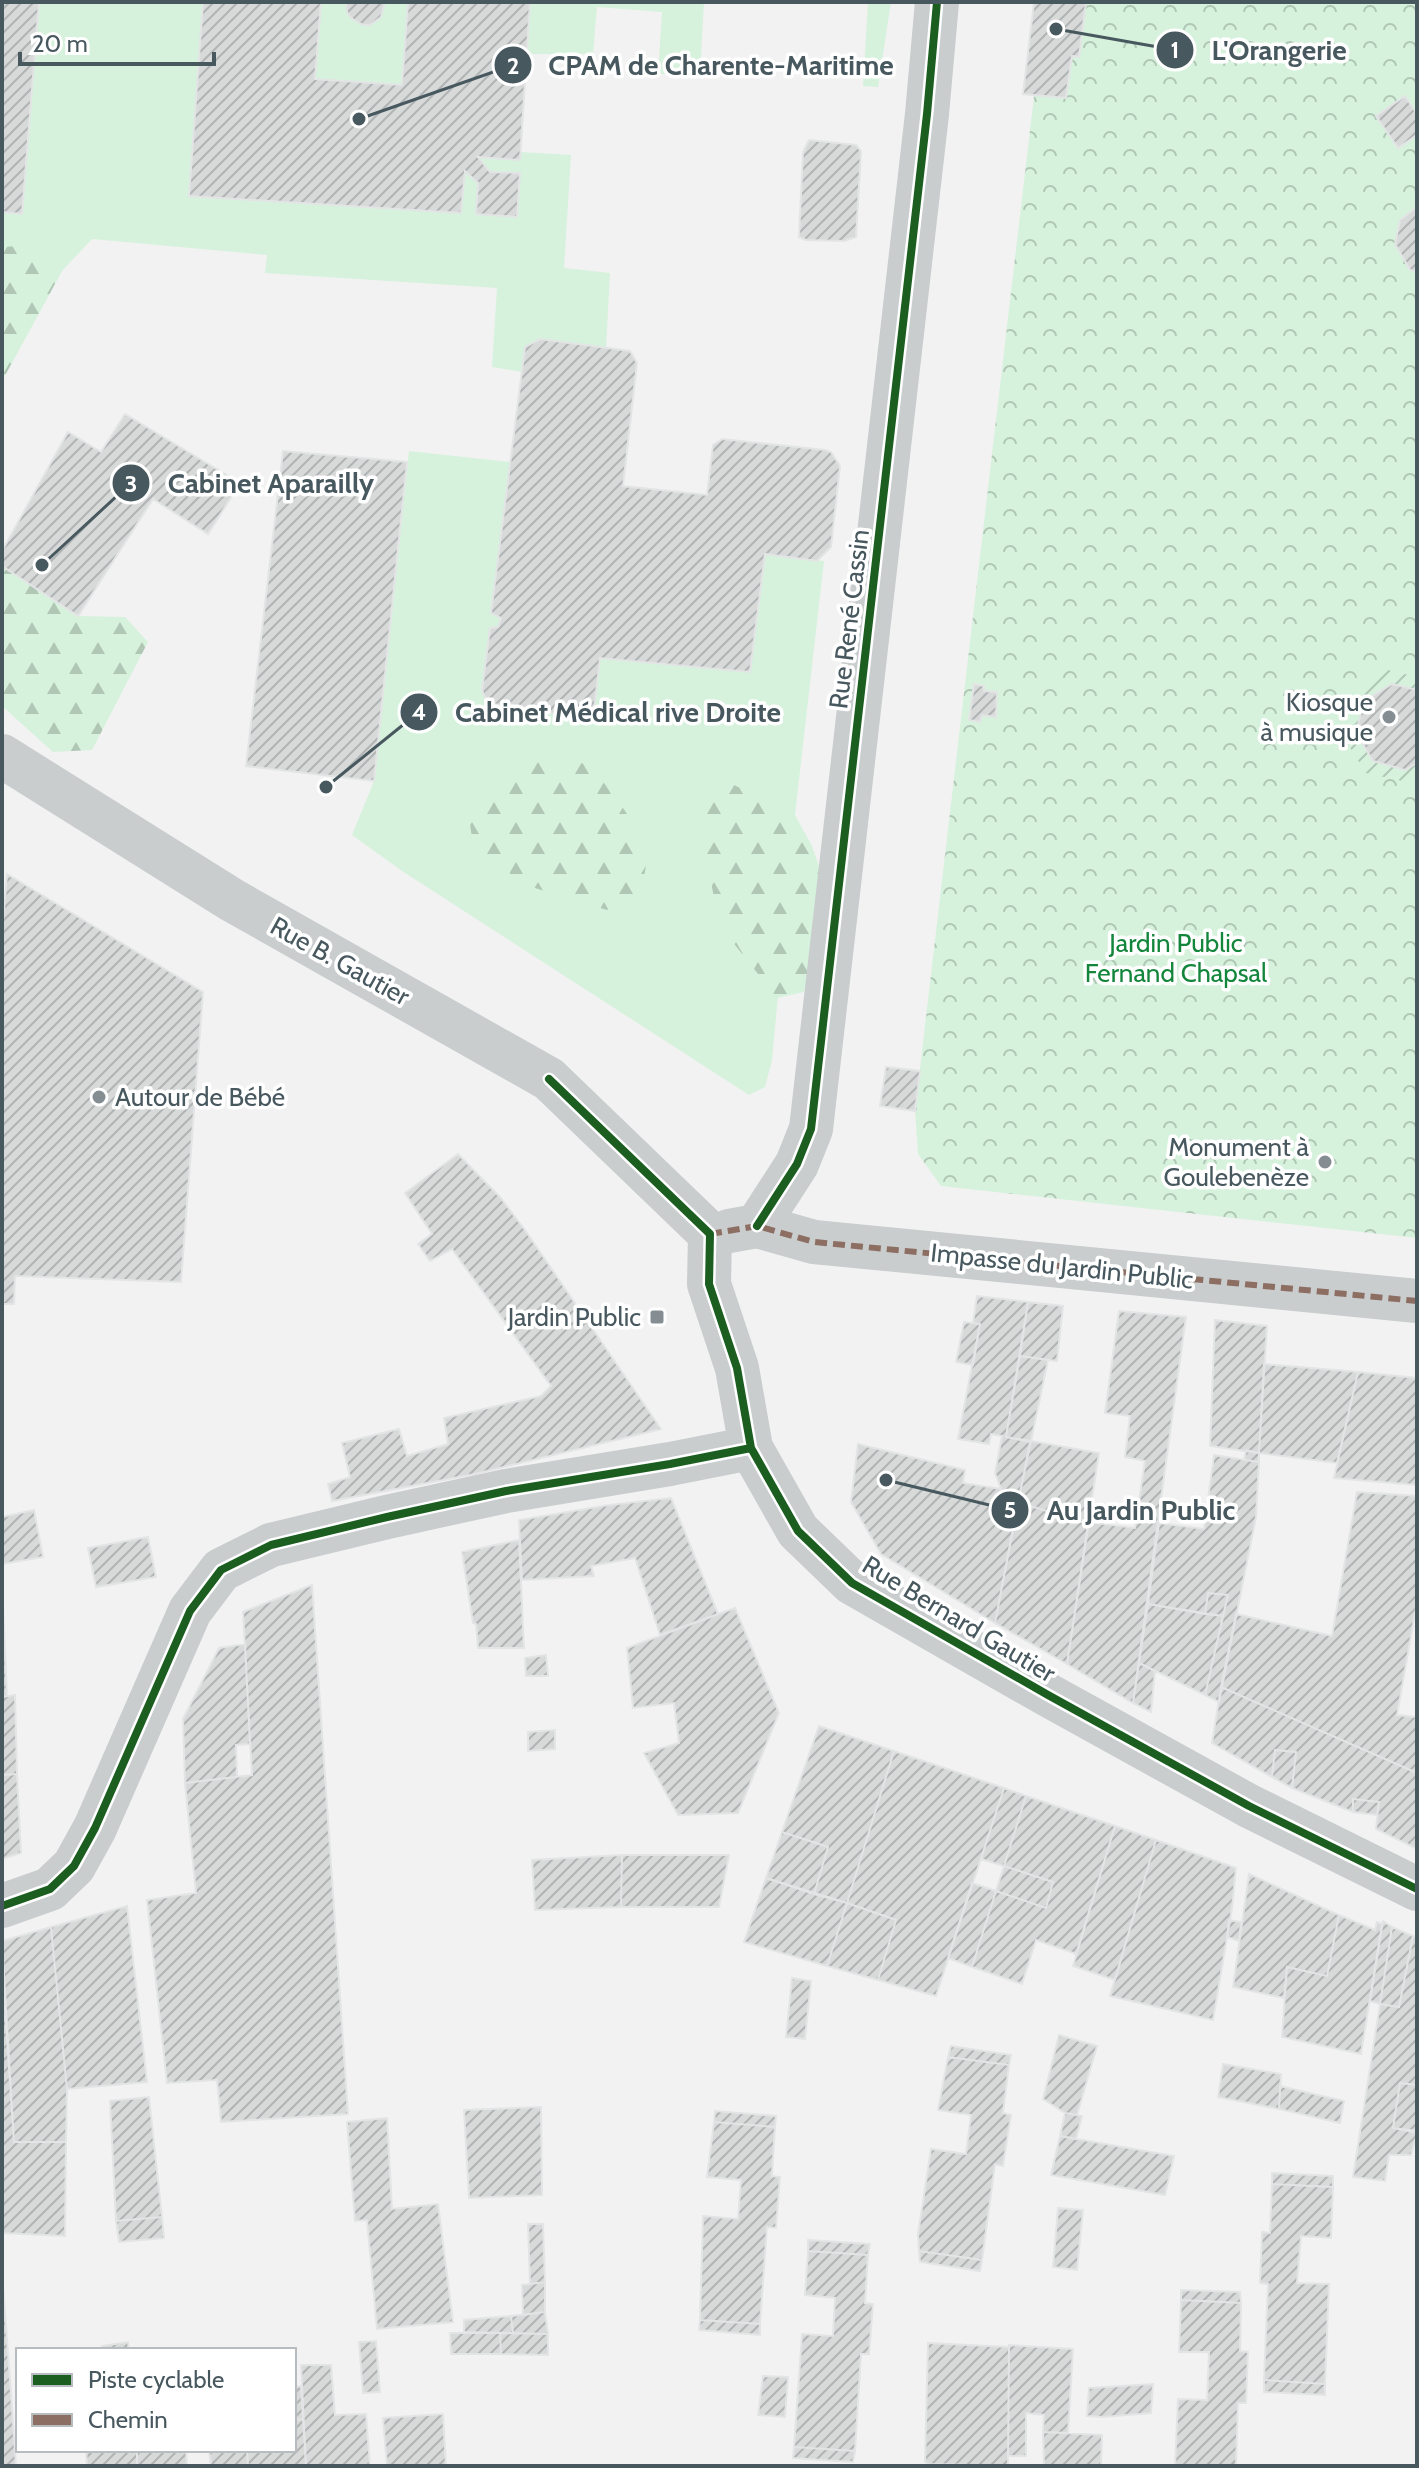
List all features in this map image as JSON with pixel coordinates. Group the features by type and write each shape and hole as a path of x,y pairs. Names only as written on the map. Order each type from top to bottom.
{"street":[{"name":"Rue René Cassin","path":"757,1226 797,1164 811,1129 927,114 937,2"},
{"name":"Rue B. Gautier","path":"2,756 232,900 549,1079 710,1234"},
{"name":"Impasse du Jardin Public","path":"710,1234 757,1226 814,1242 1417,1301"},
{"name":"Rue Bernard Gautier","path":"710,1234 709,1284 737,1368 751,1448 798,1531 852,1583 1236,1799 1417,1889"},
{"path":"2,1906 50,1889 74,1866 95,1828 190,1611 221,1570 271,1545 387,1517 506,1491 751,1448"}],"green space":[{"path":"2,2 704,2 700,75 658,74 662,12 597,7 593,54 527,54 521,152 571,155 564,268 610,273 606,348 540,339 525,347 522,372 492,367 497,288 265,273 267,255 92,239 62,271 2,381"},
{"path":"868,2 891,2 878,87 863,86"},
{"name":"Jardin Public Fernand Chapsal","path":"1045,2 1417,2 1417,1238 941,1186 918,1154 915,1111"},
{"path":"19,246 62,271 2,381 2,247"},
{"path":"409,451 510,462 491,613 501,618 498,627 490,628 482,689 487,703 587,719 594,709 600,658 765,554 824,561 795,815 772,1060 765,1087 749,1095 402,871 352,835 374,781"},
{"path":"2,566 78,616 125,617 148,642 92,750 53,752 2,706"},
{"name":"Kiosque à musique","path":"1388,670 1417,677 1417,777 1407,782 1366,773 1343,736 1352,693"},
{"path":"539,759 589,764 624,809 642,843 646,861 643,878 629,899 607,910 525,885 473,845 469,817"},
{"path":"730,783 795,815 812,846 827,890 804,992 777,998 720,926 699,825 706,794"}],"building":[{"path":"2,2 39,2 22,214 2,212"},
{"path":"203,2 321,2 315,79 402,85 408,2 530,2 520,160 478,157 490,172 520,173 517,217 476,214 478,183 465,171 461,213 189,196"},
{"path":"346,2 385,2 381,17 370,25 363,25 351,18"},
{"path":"1034,2 1086,2 1079,57 1072,56 1066,98 1023,94"},
{"path":"1405,96 1417,114 1417,135 1398,148 1376,116"},
{"path":"809,140 856,145 861,151 856,237 844,241 799,237 803,152"},
{"path":"1417,207 1417,272 1410,270 1395,244 1400,220"},
{"path":"540,339 630,351 637,363 623,486 707,495 713,445 722,439 825,450 831,452 840,466 831,547 817,561 765,554 750,672 600,658 594,710 588,719 487,703 482,690 490,628 498,627 501,618 491,613 525,347"},
{"path":"125,414 240,483 208,534 153,499 78,616 2,566 2,551 68,432 101,452"},
{"path":"283,451 407,462 374,781 246,766"},
{"path":"974,684 984,686 984,691 997,692 996,717 982,715 980,722 969,720"},
{"name":"Kiosque à musique","path":"1392,684 1417,690 1417,763 1405,770 1373,761 1356,733 1364,701"},
{"name":"Autour de Bébé","path":"7,874 203,992 181,1282 15,1276 14,1304 2,1304 2,933"},
{"path":"886,1067 920,1071 915,1111 880,1106"},
{"path":"458,1154 500,1197 525,1230 661,1429 475,1474 332,1501 328,1484 350,1477 342,1443 399,1429 407,1456 448,1444 444,1418 541,1396 551,1386 452,1249 430,1261 418,1244 432,1234 405,1193"},
{"path":"977,1296 1028,1302 1006,1437 1030,1442 995,1623 881,1554 851,1502 858,1444 965,1470 963,1483 1001,1489 995,1473 1002,1436 991,1434 989,1444 958,1439 980,1324 973,1323"},
{"path":"1028,1302 1063,1306 1057,1361 1020,1356"},
{"path":"1119,1311 1186,1317 1133,1703 1067,1664 1089,1522 1135,1528 1145,1461 1125,1457 1130,1416 1105,1413"},
{"path":"1215,1320 1267,1326 1259,1453 1210,1446"},
{"path":"964,1322 980,1324 973,1365 956,1362"},
{"path":"1020,1356 1048,1360 1031,1441 1006,1437"},
{"path":"1264,1364 1358,1372 1337,1463 1259,1453"},
{"path":"1358,1372 1417,1378 1417,1485 1334,1478"},
{"path":"1031,1441 1099,1453 1088,1524 1018,1502"},
{"path":"1246,1450 1259,1453 1259,1462 1244,1460"},
{"path":"1214,1455 1259,1462 1256,1517 1219,1702 1205,1695 1228,1595 1208,1593 1205,1614 1148,1604 1159,1523 1204,1529"},
{"path":"1357,1492 1417,1496 1417,1602 1397,1715 1417,1717 1417,1773 1221,1687 1236,1614 1332,1636"},
{"path":"671,1498 718,1614 660,1635 635,1558 591,1566 594,1576 522,1580 519,1520"},
{"path":"1018,1502 1088,1524 1067,1664 995,1623"},
{"path":"34,1510 43,1557 2,1564 2,1517"},
{"path":"148,1537 156,1577 96,1587 88,1548"},
{"path":"519,1540 524,1648 478,1648 462,1552"},
{"path":"2,1583 7,1696 2,1697"},
{"path":"312,1585 348,2114 221,2122 217,2080 167,2083 147,1900 196,1893 185,1783 252,1775 243,1612"},
{"path":"1208,1593 1228,1595 1223,1616 1205,1614"},
{"path":"1148,1604 1223,1616 1205,1695 1139,1663"},
{"path":"735,1608 779,1713 738,1813 678,1815 644,1753 679,1743 674,1703 633,1708 627,1648"},
{"path":"245,1644 250,1744 236,1745 237,1777 185,1783 183,1719 219,1648"},
{"path":"546,1655 548,1676 526,1676 525,1658"},
{"path":"1139,1663 1155,1671 1151,1712 1133,1703"},
{"path":"1221,1687 1417,1773 1417,1849 1376,1829 1379,1802 1353,1799 1353,1812 1292,1788 1296,1752 1275,1750 1272,1777 1212,1743"},
{"path":"15,1695 17,1774 2,1775 2,1697"},
{"path":"819,1726 894,1751 847,1903 814,1894 828,1847 782,1832"},
{"path":"555,1730 555,1749 528,1751 528,1732"},
{"path":"1275,1750 1296,1752 1292,1788 1272,1777"},
{"path":"894,1751 1004,1788 936,1996 878,1980 896,1920 847,1903"},
{"path":"17,1774 21,1853 2,1859 2,1775"},
{"path":"1004,1788 1026,1796 1004,1866 981,1859"},
{"path":"1026,1796 1115,1826 1076,1954 1036,1940 1022,1984 972,1967 996,1891 1046,1908 1053,1882 1004,1866"},
{"path":"1353,1799 1379,1802 1377,1815 1353,1812"},
{"path":"1115,1826 1156,1840 1115,1980 1073,1966"},
{"path":"782,1832 828,1847 814,1894 766,1878"},
{"path":"1156,1840 1236,1868 1213,2020 1110,1996"},
{"path":"622,1855 621,1907 535,1910 532,1860"},
{"path":"622,1855 729,1855 719,1907 621,1907"},
{"path":"1004,1866 1053,1882 1046,1908 996,1891"},
{"path":"1249,1874 1339,1915 1327,1976 1287,1967 1284,1998 1233,1987"},
{"path":"766,1878 847,1903 827,1966 744,1942"},
{"path":"972,1883 996,1891 972,1967 948,1958"},
{"path":"847,1903 896,1920 878,1980 827,1966"},
{"path":"127,1906 147,2082 67,2089 51,1927"},
{"path":"1339,1915 1375,1930 1377,1922 1382,1924 1361,2054 1282,2037 1287,1967 1327,1976"},
{"path":"1229,1920 1241,1922 1239,1941 1227,1937"},
{"path":"1383,1921 1392,1927 1380,2004 1370,2001"},
{"path":"51,1927 67,2089 66,2142 14,2142 2,1941"},
{"path":"1392,1927 1413,1936 1399,2007 1380,2004"},
{"path":"1413,1936 1417,1938 1417,2085 1400,2083 1393,2128 1417,2133 1411,2155 1389,2155 1385,2181 1353,2177 1380,2004 1399,2007"},
{"path":"2,1964 14,2142 66,2142 65,2236 2,2233"},
{"path":"792,1978 811,1981 805,2039 786,2037"},
{"path":"1059,2035 1097,2046 1077,2115 1065,2113 1043,2099"},
{"path":"951,2046 1011,2055 1009,2065 948,2057"},
{"path":"948,2057 1009,2065 1003,2113 1011,2115 1003,2166 995,2164 982,2260 919,2251 918,2234 931,2149 966,2154 971,2115 938,2110"},
{"path":"1223,2064 1281,2074 1279,2109 1218,2097"},
{"path":"1400,2083 1417,2085 1417,2131 1393,2128"},
{"path":"1280,2086 1344,2101 1340,2123 1279,2109"},
{"path":"149,2097 162,2217 116,2221 110,2101"},
{"path":"541,2107 542,2195 469,2198 464,2110"},
{"path":"715,2111 776,2116 775,2127 714,2122"},
{"path":"1065,2113 1082,2116 1076,2139 1060,2136"},
{"path":"387,2118 392,2209 438,2204 453,2322 377,2329 367,2220 355,2221 347,2122"},
{"path":"714,2122 775,2127 772,2176 780,2177 776,2228 767,2227 760,2324 700,2320 703,2216 738,2219 741,2180 707,2177"},
{"path":"1060,2136 1174,2156 1165,2195 1051,2175"},
{"path":"1272,2173 1333,2176 1333,2187 1272,2184"},
{"path":"1272,2184 1333,2187 1331,2238 1301,2236 1297,2283 1329,2284 1325,2384 1264,2380 1268,2284 1260,2283 1262,2232 1270,2233"},
{"path":"1058,2208 1083,2210 1077,2270 1053,2267"},
{"path":"162,2217 164,2238 119,2242 116,2221"},
{"path":"528,2224 543,2224 545,2282 530,2284"},
{"path":"808,2240 870,2244 868,2255 808,2251"},
{"path":"808,2251 868,2255 865,2303 873,2304 869,2354 861,2354 855,2451 794,2447 802,2334 833,2336 835,2298 805,2295"},
{"path":"919,2251 982,2260 980,2271 920,2262"},
{"path":"2,2272 10,2380 16,2466 2,2466"},
{"path":"545,2282 545,2312 523,2315 522,2285"},
{"path":"1181,2290 1240,2292 1241,2303 1181,2300"},
{"path":"1181,2300 1241,2303 1240,2351 1248,2352 1246,2403 1238,2403 1236,2466 1175,2466 1178,2399 1207,2400 1209,2352 1179,2352"},
{"path":"545,2312 548,2334 513,2333 511,2316"},
{"path":"511,2316 513,2333 464,2332 464,2320"},
{"path":"700,2320 760,2324 760,2335 699,2330"},
{"path":"450,2333 500,2333 501,2354 451,2354"},
{"path":"500,2333 548,2334 548,2355 501,2354"},
{"path":"376,2341 380,2392 363,2393 359,2342"},
{"path":"128,2342 129,2348 102,2348"},
{"path":"928,2343 1009,2347 1008,2466 925,2462"},
{"path":"1009,2345 1073,2349 1068,2433 1043,2432 1044,2415 1026,2413 1026,2456 1008,2456"},
{"path":"301,2365 331,2365 335,2415 366,2414 370,2466 306,2466"},
{"path":"763,2376 788,2377 785,2417 758,2415"},
{"path":"1264,2380 1325,2384 1325,2395 1264,2392"},
{"path":"1153,2384 1151,2413 1087,2416 1089,2388"},
{"path":"301,2386 303,2419 296,2420 296,2387"},
{"path":"443,2414 446,2466 387,2466 383,2418"},
{"path":"303,2419 306,2466 248,2466 247,2452 296,2452 296,2420"},
{"path":"1043,2432 1102,2435 1101,2466 1044,2466"},
{"path":"794,2447 855,2451 853,2462 793,2458"},
{"path":"86,2452 137,2452 137,2466 87,2466"},
{"path":"137,2452 186,2452 187,2466 137,2466"},
{"path":"209,2452 247,2452 248,2466 211,2466"}],"marked path":[{"path":"710,1234 757,1226 814,1242 1417,1301"}],"cycle path":[{"path":"757,1226 797,1164 811,1129 927,114 937,2"},
{"path":"549,1079 710,1234 709,1284 737,1368 751,1448 798,1531 852,1583 1249,1806 1417,1889"},
{"path":"2,1906 50,1889 74,1866 95,1828 190,1611 221,1570 271,1545 387,1517 506,1491 751,1448"}],"place":[{"name":"L'Orangerie","path":"1056,29"},
{"name":"CPAM de Charente-Maritime","path":"359,119"},
{"name":"Cabinet Aparailly","path":"42,565"},
{"name":"Kiosque à musique","path":"1389,717"},
{"name":"Cabinet Médical rive Droite","path":"326,787"},
{"name":"Autour de Bébé","path":"99,1097"},
{"name":"Monument à Goulebenèze","path":"1325,1162"},
{"name":"Jardin Public","path":"657,1317"},
{"name":"Au Jardin Public","path":"886,1480"}]}
